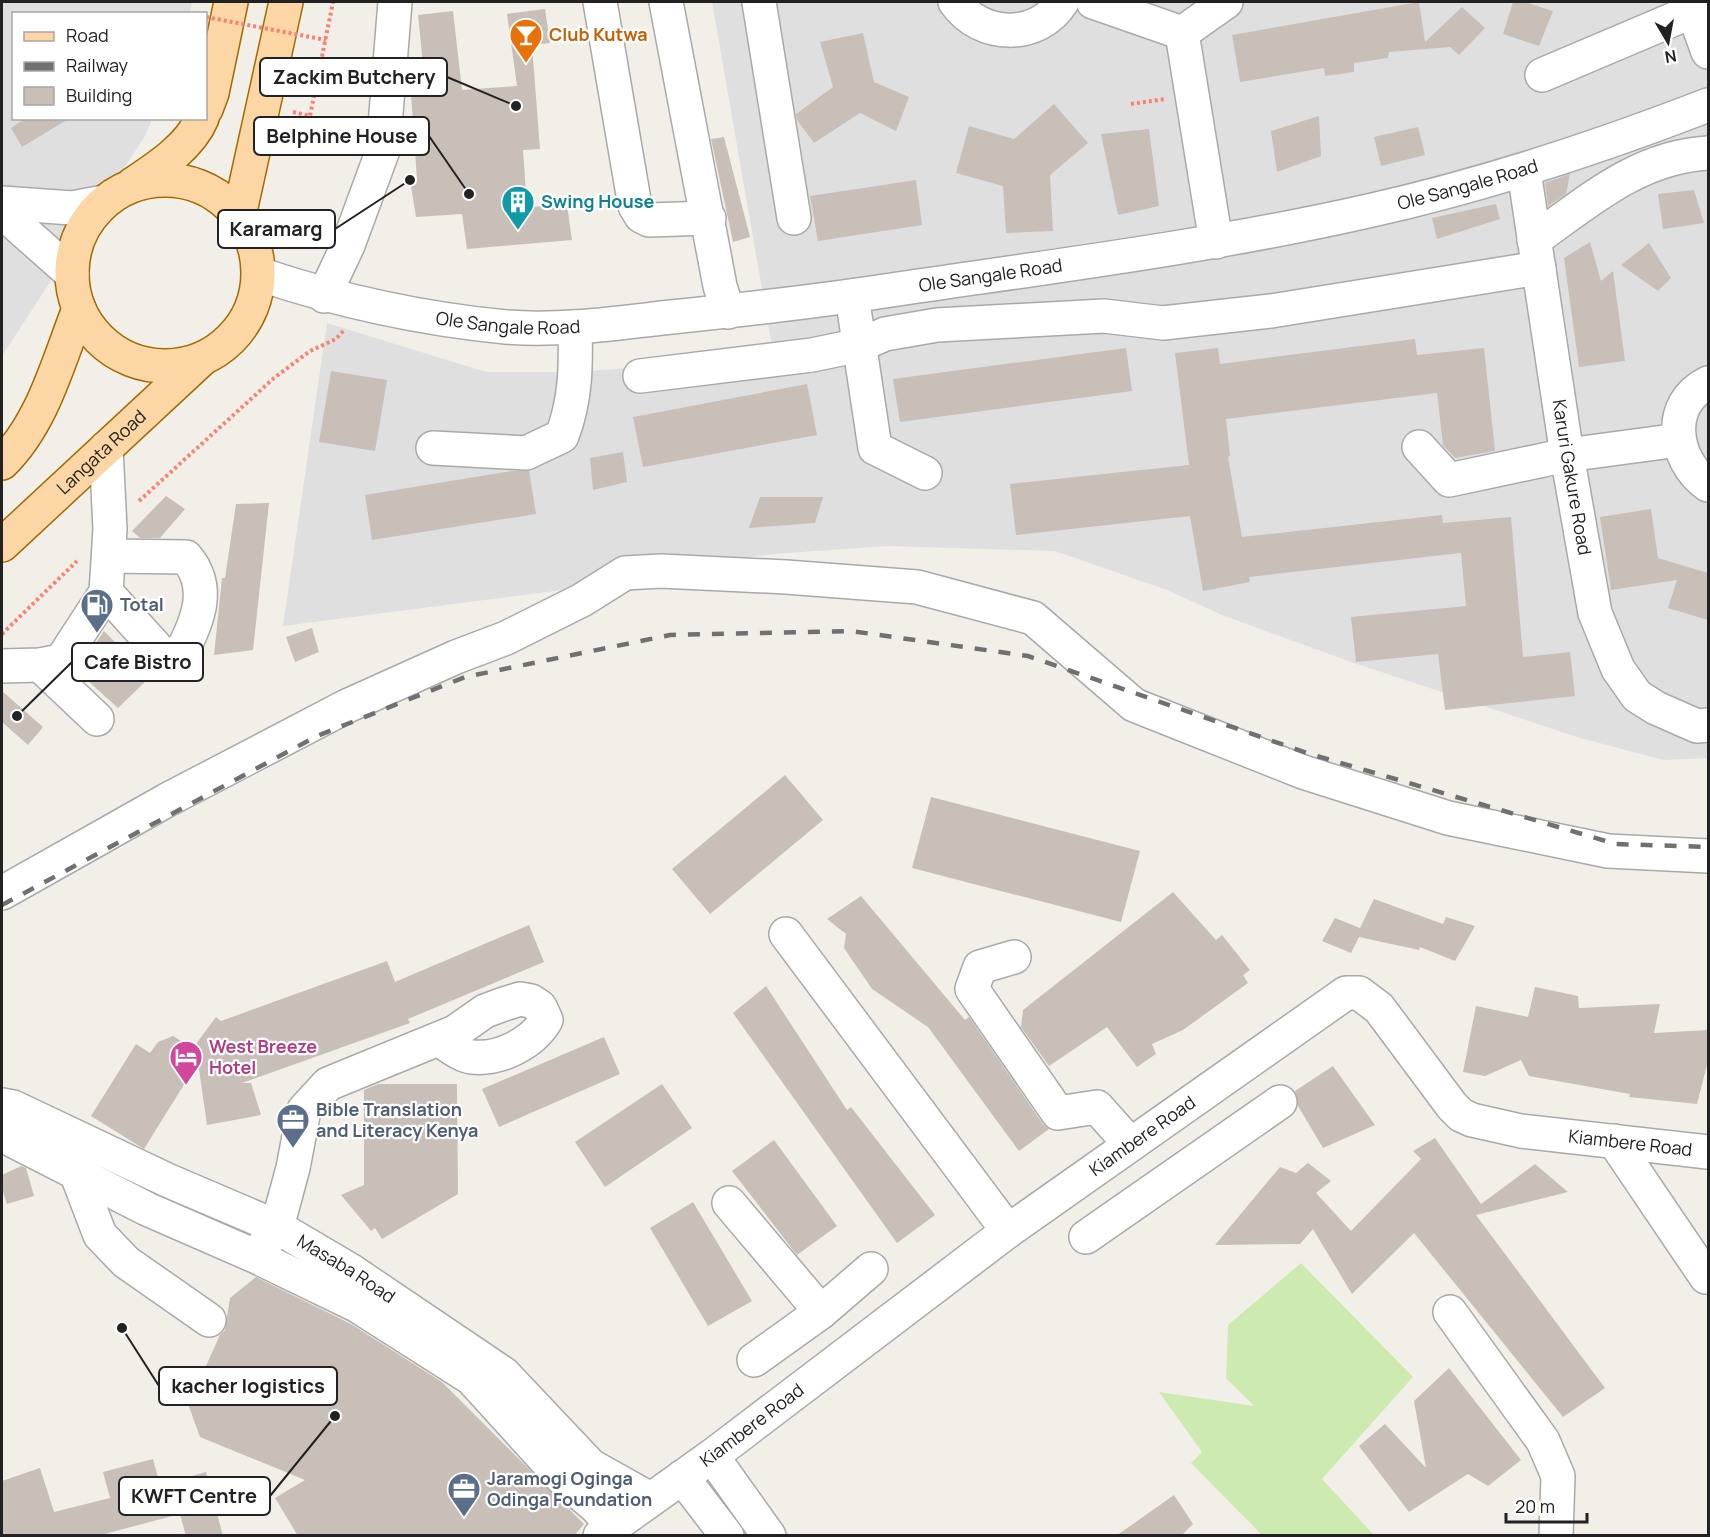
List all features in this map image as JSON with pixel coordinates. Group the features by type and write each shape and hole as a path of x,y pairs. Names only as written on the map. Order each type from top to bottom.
{"main road":[{"path":"207,106 212,93 231,2"},
{"path":"239,216 286,2"},
{"path":"115,195 157,180 188,183 217,195 239,216 254,243 259,274 255,301 243,325 225,345 202,359 173,366 144,364 117,353 94,334 79,309 72,274 75,247 87,223 115,195 157,168 174,153 200,120"},
{"path":"2,463 13,453 38,413 79,309"},
{"name":"Langata Road","path":"2,545 202,359"}],"street":[{"path":"324,296 348,245 383,150 395,2"},
{"path":"600,2 635,206 641,216 649,220 709,218"},
{"path":"666,2 709,218 720,286 728,312"},
{"path":"759,2 794,218"},
{"path":"956,2 962,11 979,24 999,30 1021,30 1041,23 1057,10 1062,2"},
{"path":"1093,2 1182,33"},
{"path":"1182,33 1226,2"},
{"path":"1542,75 1691,6 1708,52"},
{"path":"1182,33 1216,242"},
{"name":"Ole Sangale Road","path":"259,274 324,296 367,306 507,327 575,327 728,312 1216,242 1370,211 1524,171 1601,147 1708,105"},
{"path":"640,376 812,355 860,345 885,334 937,326 1104,316 1162,323 1271,311 1537,254 1619,178 1686,154 1708,153"},
{"name":"Karuri Gakure Road","path":"1524,171 1567,455 1595,613 1618,669 1638,696 1656,708 1697,726 1708,725"},
{"path":"2,203 72,208 115,195"},
{"path":"2,212 72,274"},
{"path":"852,296 875,448 925,473"},
{"path":"433,448 526,453 562,436 576,384 575,327"},
{"path":"1708,383 1688,401 1680,420 1679,440 1684,460 1708,485"},
{"path":"1419,447 1449,480 1567,455 1679,440"},
{"path":"2,666 40,665 61,661 106,592 110,543 106,448"},
{"path":"106,592 163,655 181,653 191,633 202,587 197,569 186,557 110,543"},
{"path":"2,893 167,800 347,706 456,657 506,638 582,600 625,573 661,571 786,577 917,587 1033,618 1134,705 1303,772 1448,818 1608,851 1708,856"},
{"path":"40,665 97,719"},
{"path":"786,934 1008,1231"},
{"path":"1014,957 980,967 972,989 1058,1113 1097,1107 1130,1144"},
{"name":"Kiambere Road","path":"607,1531 712,1456 1008,1231 1346,993 1359,993 1379,1008 1461,1115 1472,1120 1521,1131 1708,1152"},
{"path":"256,1257 277,1227 293,1168 304,1110 328,1084 438,1039"},
{"path":"1210,1088 1245,1125"},
{"path":"1086,1237 1280,1102"},
{"name":"Masaba Road","path":"2,1105 13,1107 167,1180 277,1227 350,1270 504,1374 591,1466 650,1499"},
{"name":"Masaba Road","path":"2,1135 147,1209 256,1257 358,1306 471,1378 562,1478 596,1507 607,1531"},
{"path":"1614,1141 1706,1277"},
{"path":"90,1144 77,1175 100,1235 126,1262 209,1320"},
{"path":"147,1209 167,1180"},
{"path":"729,1203 861,1343"},
{"path":"754,1360 826,1308 871,1269"},
{"path":"1450,1312 1544,1441 1558,1476 1556,1536"},
{"path":"712,1456 769,1536"},
{"path":"682,1477 727,1536"}],"path":[{"path":"310,116 333,2"},
{"path":"207,17 326,40"},
{"path":"2,634 110,543 205,438 274,378 310,351 336,339 367,306"}],"shaded area":[{"path":"2,2 192,2 190,12 12,12 12,120 152,120 145,136 2,356"},
{"path":"712,2 1708,2 1708,758 1664,760 1580,738 1351,662 1222,615 1167,590 1055,551 888,546 773,554 701,564 578,588 283,626 327,323 486,372 573,372 774,358"}],"green space":[{"path":"1301,1263 1413,1377 1322,1479 1374,1535 1262,1535 1191,1463 1202,1452 1159,1392 1254,1406 1226,1378 1228,1325"}],"building":[{"path":"1419,2 1425,42 1462,7 1485,28 1459,55 1450,47 1389,52 1388,58 1354,63 1354,72 1325,76 1324,68 1240,82 1232,35"},
{"path":"1513,2 1525,2 1553,11 1539,46 1503,34"},
{"path":"545,9 550,43 532,45 540,149 523,150 527,207 567,205 572,240 467,249 462,214 416,217 410,180 417,179 411,94 426,93 418,15 453,11 462,90 517,86 507,14"},
{"path":"863,33 874,82 909,97 896,131 860,113 814,143 797,120 796,114 833,87 820,42"},
{"path":"1054,104 1088,143 1050,175 1053,231 1006,233 1003,186 956,173 969,126 1014,139"},
{"path":"1319,116 1321,156 1277,172 1271,131"},
{"path":"23,120 67,120 22,147 11,128"},
{"path":"1418,127 1425,155 1381,166 1374,137"},
{"path":"1149,129 1159,206 1118,215 1101,134"},
{"path":"724,137 750,237 733,242 711,139"},
{"path":"1570,174 1566,194 1548,206 1545,183"},
{"path":"916,180 922,225 818,241 810,196"},
{"path":"1694,190 1704,223 1663,229 1658,194"},
{"path":"1496,204 1500,219 1437,239 1432,218"},
{"path":"1590,242 1601,281 1613,271 1625,361 1579,367 1564,258"},
{"path":"1649,243 1671,278 1658,291 1621,265"},
{"path":"1415,339 1417,355 1484,348 1495,451 1455,458 1443,445 1437,393 1226,419 1230,456 1228,457 1242,537 1442,515 1443,523 1511,517 1523,657 1570,652 1575,696 1445,710 1438,654 1356,662 1351,617 1466,606 1461,553 1249,577 1250,582 1203,591 1190,516 1016,535 1010,484 1189,465 1175,353 1218,348 1220,364"},
{"path":"1126,348 1132,391 900,422 893,379"},
{"path":"331,371 387,380 375,451 319,442"},
{"path":"807,384 817,435 643,467 633,417"},
{"path":"623,452 627,482 593,490 590,458"},
{"path":"511,471 529,471 536,514 372,540 365,495"},
{"path":"166,496 185,509 160,538 140,538 132,531"},
{"path":"760,497 823,497 815,523 749,528"},
{"path":"269,503 253,650 214,655 222,578 225,578 236,504"},
{"path":"1651,509 1658,558 1708,573 1708,620 1668,608 1677,580 1611,590 1600,517"},
{"path":"312,628 319,652 295,662 286,637"},
{"path":"104,631 150,677 118,708 77,671"},
{"path":"2,691 43,727 28,745 2,722"},
{"path":"785,775 823,820 710,914 672,869"},
{"path":"931,797 1140,851 1121,922 912,868"},
{"path":"1173,892 1216,940 1222,935 1250,970 1243,975 1248,983 1183,1030 1152,1044 1156,1054 1137,1067 1107,1027 1049,1066 1021,1027 1023,1010"},
{"path":"861,896 965,1020 969,1017 1043,1124 1049,1129 1019,1151 928,1027 872,989 844,948 846,934 827,919"},
{"path":"1374,899 1443,924 1446,917 1475,926 1455,961 1420,947 1419,950 1359,937 1351,953 1322,941 1335,918 1360,928"},
{"path":"529,925 544,962 408,1019 410,1023 242,1083 251,1083 261,1115 207,1125 198,1062 144,1149 91,1116 136,1044 150,1053 158,1042 173,1036 197,1051 196,1044 216,1017 221,1021 387,961 395,982"},
{"path":"766,986 847,1110 851,1107 935,1215 897,1243 733,1013"},
{"path":"1535,987 1578,996 1579,1008 1660,1004 1654,1033 1708,1030 1708,1061 1697,1104 1629,1097 1630,1094 1529,1076 1521,1060 1485,1076 1463,1072 1476,1006 1528,1017"},
{"path":"604,1037 620,1074 499,1127 482,1089"},
{"path":"1333,1066 1375,1125 1323,1148 1298,1106 1295,1091"},
{"path":"378,1084 457,1084 458,1194 382,1239 375,1228 371,1231 341,1195 364,1185 364,1090"},
{"path":"662,1084 692,1128 605,1187 575,1142"},
{"path":"1435,1138 1481,1204 1535,1164 1568,1192 1476,1215 1605,1388 1563,1417 1414,1233 1352,1294 1313,1229 1300,1244 1215,1245 1280,1167 1296,1173 1308,1163 1331,1181 1316,1193 1351,1231 1421,1159 1413,1151"},
{"path":"774,1140 837,1226 797,1255 732,1171"},
{"path":"21,1166 26,1168 34,1196 7,1204 2,1188 2,1175"},
{"path":"693,1202 752,1301 708,1326 650,1228"},
{"path":"256,1277 351,1324 442,1382 584,1524 574,1536 298,1536 275,1498 305,1480 200,1437 184,1393 195,1390 220,1335 225,1330 230,1298"},
{"path":"1449,1368 1521,1460 1488,1486 1468,1474 1409,1512 1359,1446 1385,1424 1426,1468 1414,1401"},
{"path":"153,1459 160,1485 206,1472 223,1536 186,1536 180,1514 97,1536 2,1536 2,1481 40,1468 54,1512 110,1498 103,1472"},
{"path":"1174,1495 1193,1524 1181,1536 1116,1536"}],"railway":[{"path":"2,905 317,736 465,677 670,635 851,631 1028,656 1307,753 1616,844 1708,847"}],"place":[{"name":"Club Kutwa","path":"526,64"},
{"name":"Zackim Butchery","path":"516,106"},
{"name":"Karamarg","path":"410,180"},
{"name":"Belphine House","path":"469,194"},
{"name":"Swing House","path":"518,231"},
{"name":"Total","path":"97,634"},
{"name":"Cafe Bistro","path":"17,716"},
{"name":"West Breeze Hotel","path":"186,1086"},
{"name":"Bible Translation and Literacy Kenya","path":"293,1149"},
{"name":"kacher logistics","path":"122,1328"},
{"name":"KWFT Centre","path":"335,1416"},
{"name":"Jaramogi Oginga Odinga Foundation","path":"464,1518"}]}
